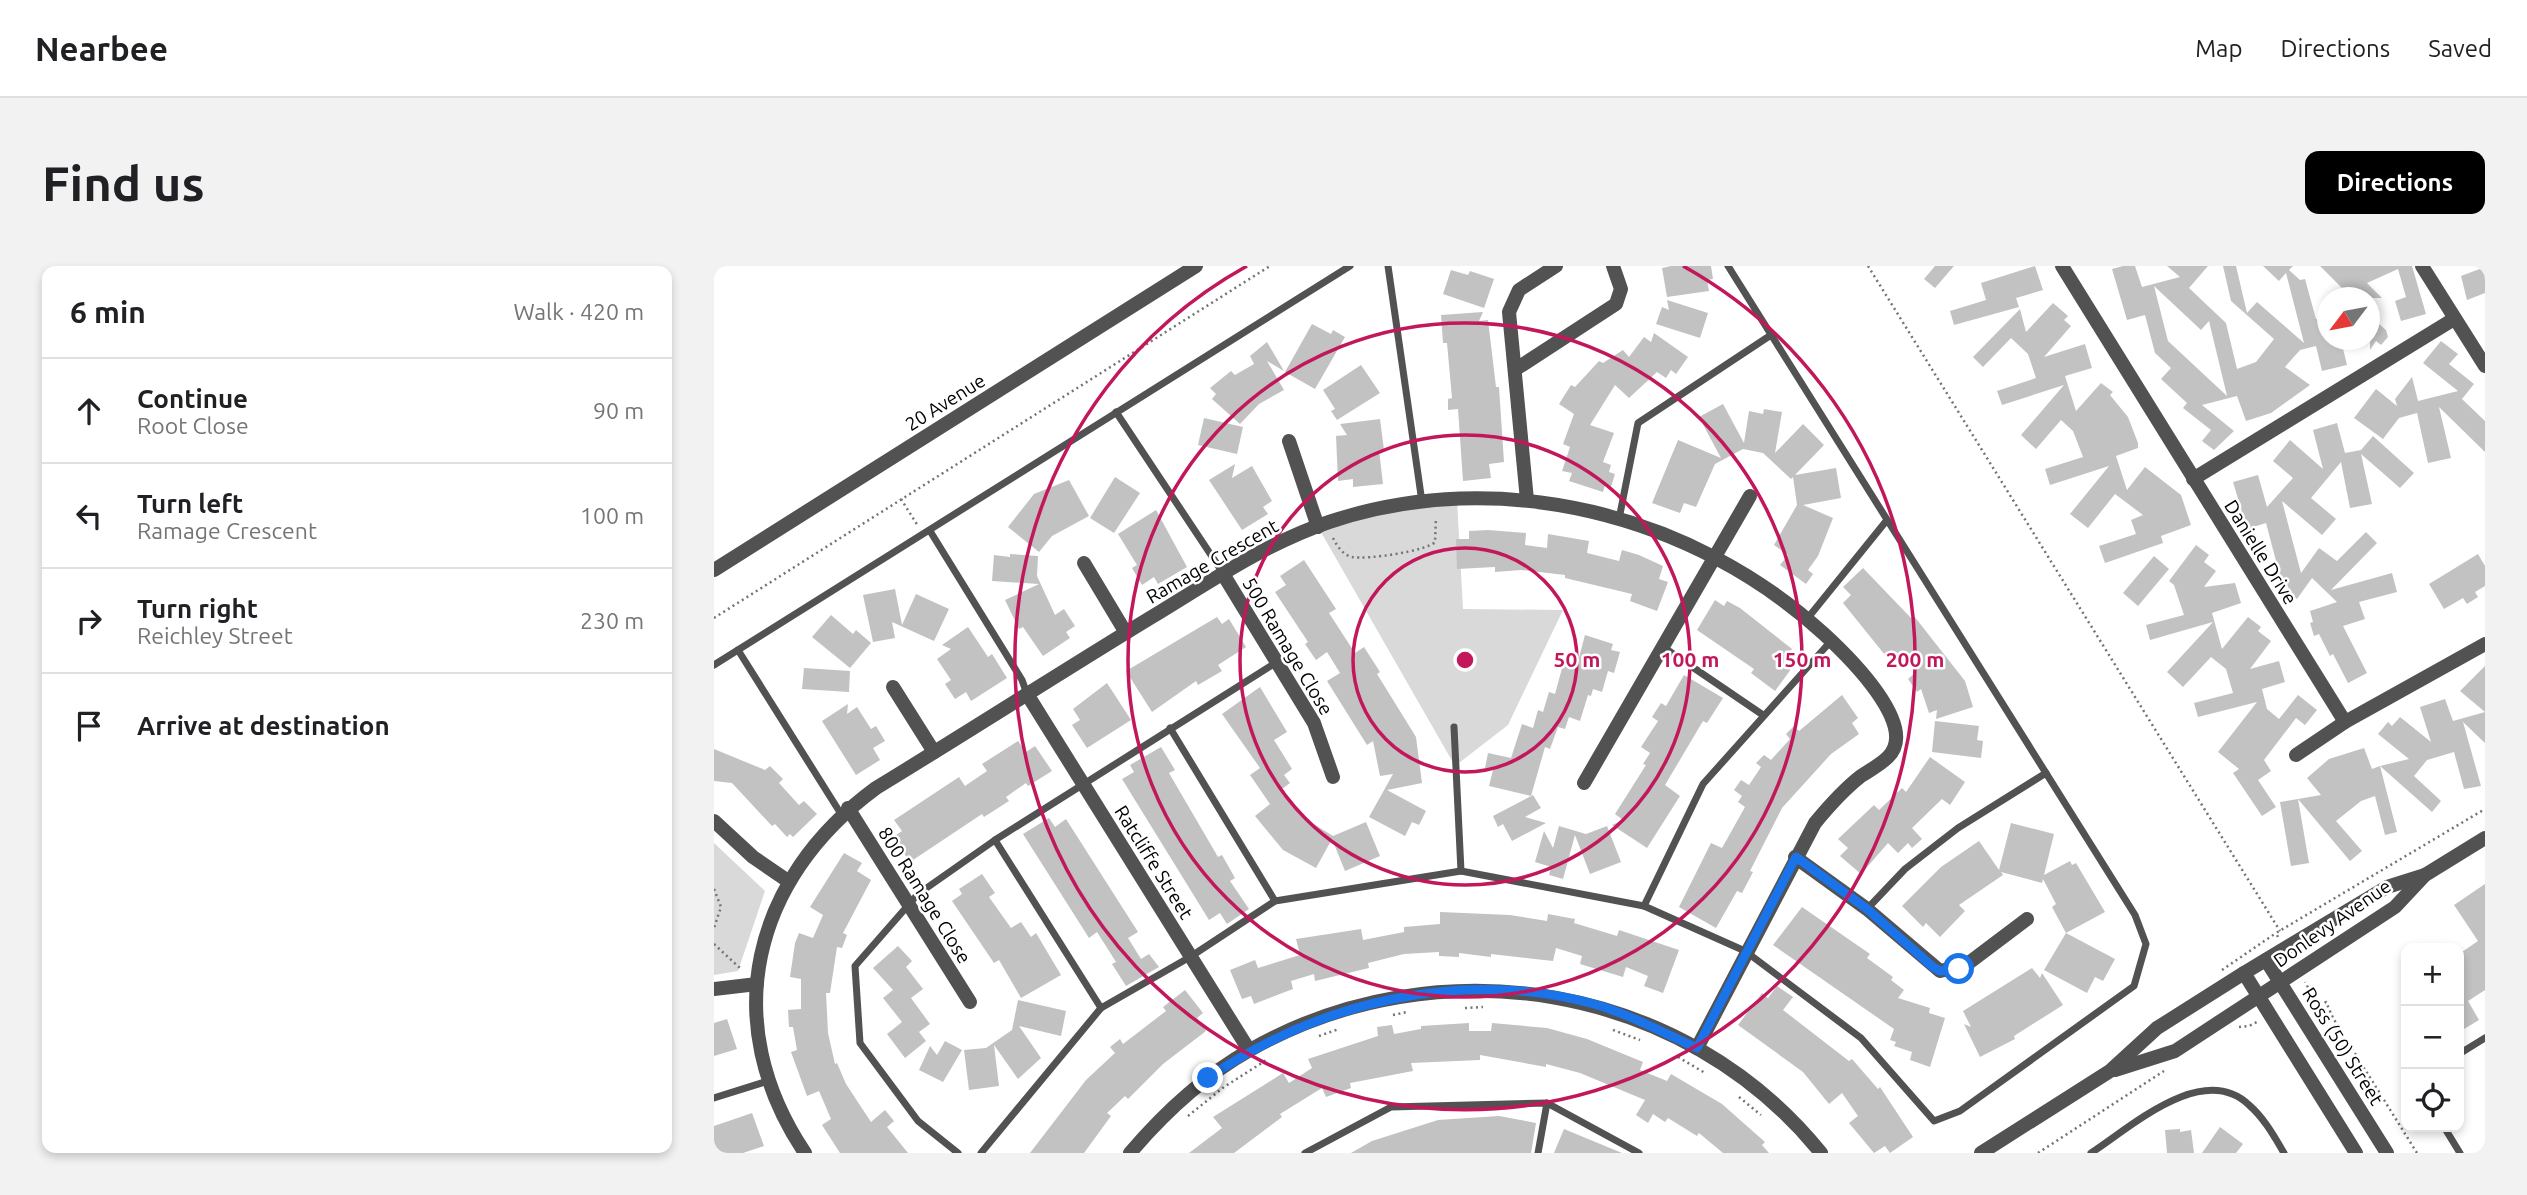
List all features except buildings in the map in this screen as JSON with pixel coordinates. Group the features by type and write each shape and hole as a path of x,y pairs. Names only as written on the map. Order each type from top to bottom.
{"street":[{"name":"20 Avenue","path":"714,570 1196,266"},
{"path":"1527,500 1516,369 1508,312 1519,290 1556,266"},
{"path":"1516,369 1616,304 1621,289 1612,266"},
{"name":"Danielle Drive","path":"2063,266 2344,722"},
{"path":"2421,266 2485,366"},
{"path":"2193,480 2454,319"},
{"path":"1289,441 1318,527"},
{"path":"1584,783 1750,496"},
{"name":"Ramage Crescent","path":"805,1153 781,1112 768,1081 761,1049 757,984 766,933 788,881 818,838 845,811 934,752 1263,551 1318,527 1366,512 1422,502 1527,500 1619,519 1714,556 1780,597 1807,619 1831,641 1893,717 1897,726 1896,743 1889,756 1850,785 1827,808 1796,857 1745,951 1697,1048"},
{"path":"1084,564 1126,633"},
{"name":"500 Ramage Close","path":"1223,574 1314,723 1333,777"},
{"path":"2296,755 2344,722 2485,644"},
{"path":"893,687 934,752"},
{"name":"Ratcliffe Street","path":"1027,694 1249,1050"},
{"name":"800 Ramage Close","path":"845,811 909,903 970,1002"},
{"path":"714,821 753,857 788,881"},
{"name":"Donlevy Avenue","path":"2110,1071 2175,1051 2395,907 2425,876 2485,838"},
{"path":"1796,857 1867,909 1940,971 1966,965 2027,919"},
{"name":"Donlevy Avenue","path":"2110,1071 2157,1028 2244,973 2388,887 2425,876"},
{"name":"Ross (50) Street","path":"2266,960 2387,1153"},
{"path":"2244,973 2356,1153"},
{"path":"714,989 757,984"},
{"path":"1130,1153 1186,1095 1249,1050 1303,1025 1345,1010 1406,996 1462,990 1541,995 1595,1004 1697,1048 1744,1078 1784,1112 1821,1153"},
{"path":"1981,1153 2110,1071"}],"lane":[{"path":"714,665 1350,266"},
{"path":"1388,266 1422,502"},
{"path":"981,1153 1101,1008 1190,957 1275,901 1461,871 1644,906 1745,951 1861,1038 1934,1121 1960,1111 2134,986 2146,944 2135,915 1728,266"},
{"path":"1619,519 1638,423 1771,335"},
{"path":"1116,412 1223,574"},
{"path":"1807,619 1887,520"},
{"path":"926,533 1022,680 1027,694"},
{"path":"1644,906 1703,784 1831,641"},
{"path":"1663,647 1763,715"},
{"path":"738,650 845,811"},
{"path":"958,1153 918,1121 860,1043 855,966 909,903 995,840 1277,661"},
{"path":"1454,727 1461,871"},
{"path":"1170,728 1275,901"},
{"path":"1867,909 1905,869 1926,852 1958,828 2046,773"},
{"path":"995,840 1101,1008"},
{"path":"2464,1051 2485,1038"},
{"path":"714,1098 768,1081"},
{"path":"2091,1153 2177,1097 2200,1090 2227,1092 2248,1103 2284,1153"},
{"path":"1538,1153 1547,1103"},
{"path":"1305,1153 1391,1107 1547,1103 1639,1153"},
{"path":"2447,1132 2460,1153"}],"path":[{"path":"714,618 1270,266"},
{"path":"1868,266 2278,932 2280,940"},
{"path":"901,499 926,533"},
{"path":"1333,538 1339,548 1355,558 1423,550 1435,542 1436,518"},
{"path":"2225,975 2221,969 2278,932 2485,809"},
{"path":"714,889 721,907 714,928"},
{"path":"714,944 741,969"},
{"path":"2310,991 2321,1005 2326,1002 2333,1018 2417,1153"},
{"path":"1461,1008 1494,1008"},
{"path":"1390,1016 1415,1011"},
{"path":"2233,1028 2249,1027 2256,1022"},
{"path":"1604,1026 1640,1040"},
{"path":"1318,1036 1341,1028"},
{"path":"1186,1117 1224,1087 1276,1055"},
{"path":"1678,1058 1713,1078"},
{"path":"2038,1153 2171,1066"},
{"path":"1734,1092 1770,1122"}],"shaded area":[{"path":"1457,500 1463,609 1563,610 1508,725 1455,766 1318,527"},
{"path":"714,843 765,891 738,971 714,975"}],"route":[{"path":"1208,1078 1249,1050 1326,1016 1406,996 1462,990 1541,995 1595,1004 1697,1048 1796,857 1867,909 1933,967 1940,971 1959,969"}]}
